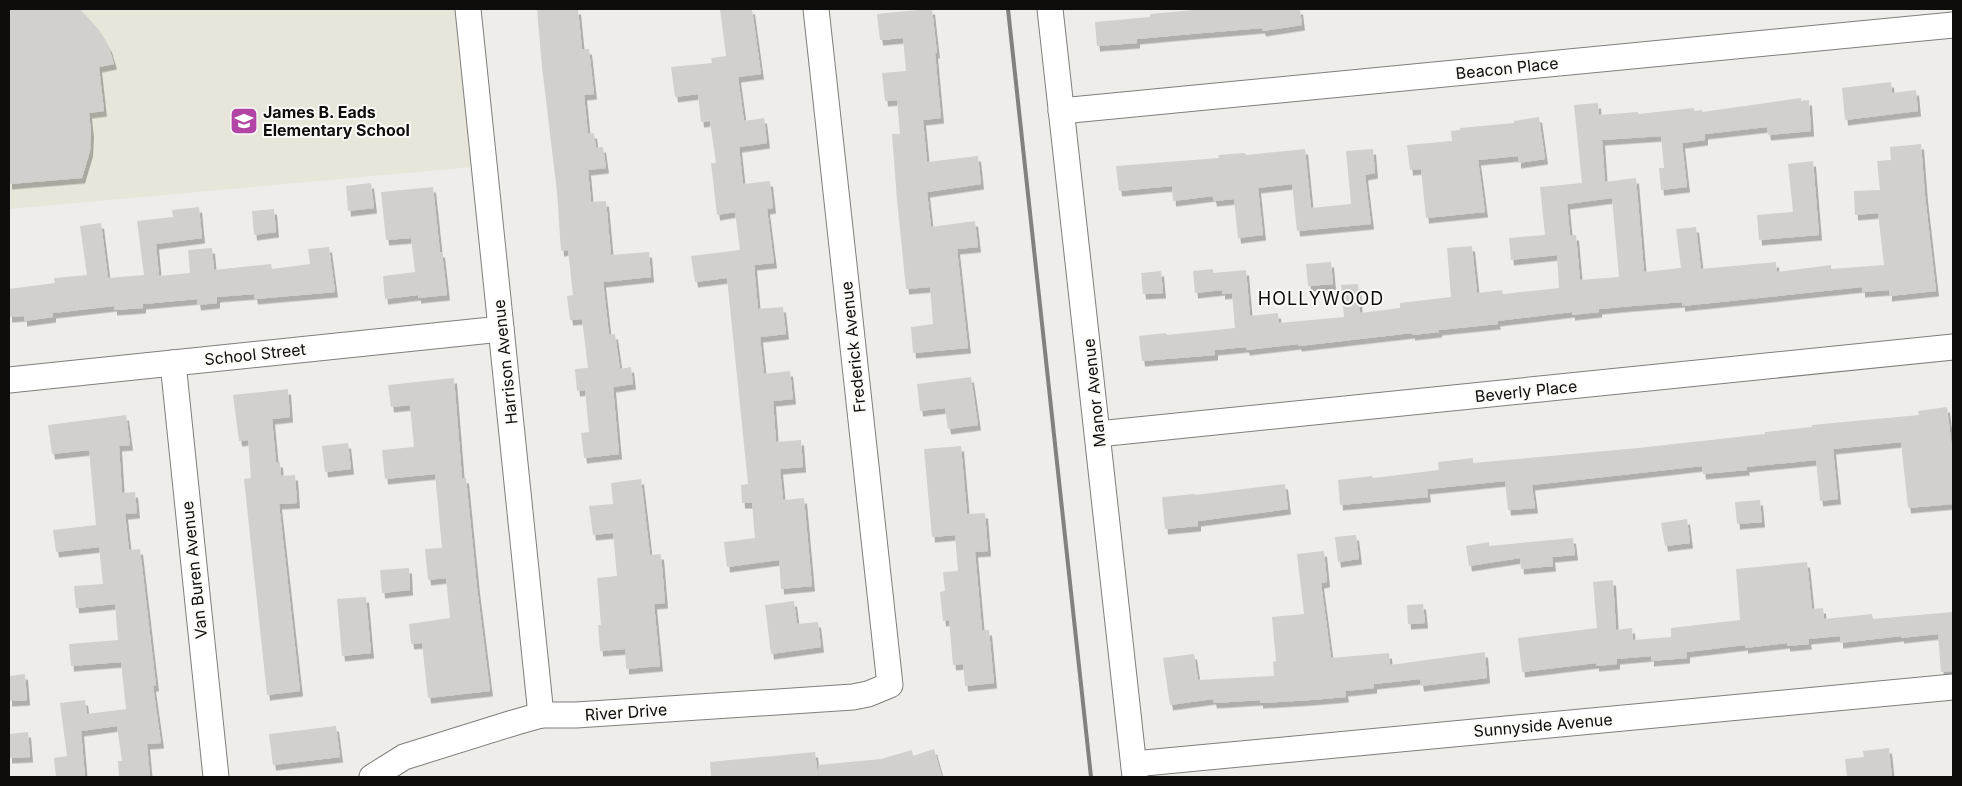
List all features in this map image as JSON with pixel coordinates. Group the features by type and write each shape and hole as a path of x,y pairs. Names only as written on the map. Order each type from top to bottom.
{"street":[{"name":"Harrison Avenue","path":"468,9 541,715"},
{"name":"Frederick Avenue","path":"816,9 890,686"},
{"name":"Manor Avenue","path":"1050,9 1134,770"},
{"name":"Beacon Place","path":"1061,111 1953,25"},
{"name":"School Street","path":"9,380 501,329"},
{"name":"Beverly Place","path":"1098,434 1953,347"},
{"name":"Van Buren Avenue","path":"173,363 216,777"},
{"name":"River Drive","path":"372,777 404,757 541,715 576,715 853,697 890,686"},
{"name":"Sunnyside Avenue","path":"1134,770 1953,687"}],"shaded area":[{"name":"James B. Eads Elementary School","path":"9,9 468,9 484,166 9,209"}],"building":[{"path":"9,9 80,9 100,31 109,47 114,64 99,67 104,111 89,113 90,151 82,178 9,184"},
{"path":"537,9 578,9 582,49 589,49 594,94 584,95 588,134 594,133 596,148 603,147 606,168 588,170 591,202 606,201 611,255 649,252 651,277 603,282 609,335 615,334 620,369 631,367 633,384 613,387 619,454 584,458 581,433 589,432 585,390 577,391 575,369 588,368 582,319 570,320 567,296 573,295 568,250 561,251 557,192"},
{"path":"720,9 752,9 761,74 738,77 744,121 764,118 767,143 739,147 743,184 770,181 773,208 767,209 774,263 754,265 758,309 783,307 786,334 760,337 764,374 790,371 793,399 773,401 776,442 801,440 803,467 780,469 783,500 804,498 812,586 781,589 779,560 727,567 724,542 755,538 752,503 742,503 741,485 748,484 727,278 695,282 691,256 740,250 735,212 717,215 711,163 716,163 710,121 701,122 698,94 675,97 671,67 712,63 711,58 726,56"},
{"path":"932,9 941,118 923,120 927,162 978,156 981,184 927,192 931,227 975,221 978,247 957,249 968,348 913,353 911,327 933,324 930,287 906,289 892,134 900,134 897,100 885,101 882,73 906,71 903,38 880,40 877,14"},
{"path":"1205,9 1300,9 1302,25 1263,31 1262,28 1137,39 1137,43 1097,46 1095,22"},
{"path":"1891,82 1892,93 1916,90 1918,111 1845,120 1842,88"},
{"path":"1801,98 1801,101 1809,100 1811,131 1768,135 1767,127 1705,134 1705,140 1682,143 1687,187 1661,190 1659,168 1664,168 1661,136 1602,140 1605,182 1636,178 1644,272 1681,268 1676,229 1696,227 1701,269 1776,262 1777,272 1831,265 1831,269 1884,265 1878,213 1855,215 1854,191 1880,190 1877,161 1891,160 1890,147 1921,144 1936,291 1889,296 1889,290 1862,292 1862,287 1682,306 1682,302 1632,306 1599,309 1599,312 1572,315 1572,312 1497,321 1498,324 1439,330 1439,332 1412,335 1412,333 1299,346 1298,344 1247,350 1246,347 1215,350 1215,355 1142,361 1139,336 1235,328 1232,293 1222,294 1222,290 1195,293 1193,271 1213,269 1213,273 1246,270 1250,316 1278,313 1279,323 1344,317 1341,285 1358,284 1360,313 1400,308 1400,303 1451,297 1447,248 1472,246 1477,293 1502,290 1503,294 1559,288 1557,255 1511,260 1509,238 1545,235 1540,187 1582,183 1574,105 1598,103 1599,115 1638,112 1638,114 1694,108 1694,111 1702,110 1702,112","holes":["1612,198 1619,277 1580,280 1576,235 1570,235 1567,204"]},
{"path":"1539,117 1545,159 1518,163 1518,156 1478,160 1485,212 1426,218 1421,169 1410,170 1407,145 1452,141 1451,131 1460,130 1460,128 1514,123 1514,121"},
{"path":"1305,149 1311,208 1351,204 1346,151 1373,149 1375,173 1365,175 1371,224 1297,231 1292,184 1258,188 1263,235 1238,238 1234,199 1214,201 1213,196 1173,201 1172,186 1119,191 1116,166 1219,158 1218,155 1245,153 1246,155"},
{"path":"1813,161 1819,235 1759,240 1757,215 1793,212 1788,164"},
{"path":"371,183 374,208 348,211 346,186"},
{"path":"433,187 447,295 418,298 418,295 385,299 383,276 415,272 411,238 386,240 381,192"},
{"path":"199,207 202,238 156,244 159,276 190,273 188,250 212,248 214,270 271,264 272,269 310,264 308,249 329,247 335,292 255,299 254,294 217,297 217,303 198,305 197,299 143,304 143,308 114,310 114,306 53,313 53,317 24,321 24,316 9,317 9,289 55,283 54,278 87,275 80,226 101,223 108,278 144,275 137,221 173,217 172,210"},
{"path":"274,209 276,232 254,235 252,211"},
{"path":"1331,262 1333,284 1308,286 1306,264"},
{"path":"1161,271 1163,293 1143,294 1141,273"},
{"path":"971,377 978,425 948,429 945,408 920,411 917,384"},
{"path":"454,378 462,478 466,478 490,691 428,698 422,643 411,644 409,624 450,618 446,578 428,580 425,549 442,548 435,474 385,479 382,450 414,447 410,405 391,407 388,385"},
{"path":"288,389 290,417 272,419 276,462 280,462 281,476 295,475 297,503 279,504 300,691 267,695 244,479 251,478 248,440 239,441 233,395"},
{"path":"1947,407 1953,457 1953,504 1908,508 1901,442 1833,449 1838,499 1820,501 1816,460 1746,467 1747,470 1703,474 1702,466 1532,485 1535,508 1508,510 1505,481 1427,489 1428,497 1340,505 1338,480 1439,470 1438,462 1473,458 1473,463 1638,448 1765,434 1765,432 1812,427 1812,425 1919,415 1918,411"},
{"path":"126,415 130,445 119,446 122,493 135,492 137,513 125,514 129,550 140,549 156,686 153,686 161,743 147,744 150,777 119,777 118,761 122,761 117,726 81,731 85,777 56,777 54,758 67,756 60,703 85,700 87,714 126,709 121,662 71,666 69,644 118,640 115,604 76,608 74,586 103,584 99,547 56,552 53,530 96,525 89,450 52,454 48,425"},
{"path":"348,443 351,469 325,472 322,446"},
{"path":"961,446 967,514 985,513 988,551 975,552 982,630 989,630 994,683 965,686 963,664 953,665 949,620 943,621 940,592 945,591 943,572 958,571 955,535 932,537 924,449"},
{"path":"641,479 650,555 661,554 665,603 654,604 660,666 626,669 625,649 600,651 598,625 601,625 597,578 617,576 613,533 593,535 589,506 613,504 611,483"},
{"path":"1285,484 1288,509 1198,521 1198,526 1165,529 1162,497"},
{"path":"1760,500 1762,522 1737,524 1735,502"},
{"path":"1687,519 1690,543 1665,546 1661,523"},
{"path":"1356,535 1359,559 1338,562 1335,537"},
{"path":"1573,538 1575,555 1552,557 1553,566 1521,569 1520,558 1469,566 1466,546 1489,542 1489,546"},
{"path":"1324,551 1327,582 1321,583 1331,658 1389,653 1390,665 1485,652 1487,678 1421,686 1420,679 1374,684 1374,688 1345,691 1346,697 1311,700 1260,703 1260,700 1214,703 1213,699 1170,705 1163,658 1194,654 1198,680 1274,676 1273,662 1276,661 1272,617 1304,614 1297,554"},
{"path":"1807,562 1812,609 1823,608 1824,619 1872,614 1873,619 1953,612 1953,671 1941,672 1938,634 1840,643 1840,636 1808,639 1809,644 1787,646 1787,643 1745,648 1745,645 1687,652 1687,658 1651,661 1651,656 1617,659 1617,664 1596,666 1596,663 1522,672 1518,638 1597,628 1593,582 1613,580 1616,630 1632,628 1633,640 1671,637 1671,628 1740,620 1736,569"},
{"path":"409,568 410,590 382,593 380,570"},
{"path":"366,597 371,653 342,656 337,599"},
{"path":"794,601 797,624 818,622 821,647 771,654 765,605"},
{"path":"1423,604 1425,623 1408,624 1407,605"},
{"path":"25,674 27,700 9,701 9,676"},
{"path":"336,726 340,757 273,765 269,734"},
{"path":"28,732 30,757 9,758 9,734"},
{"path":"1889,748 1892,777 1847,777 1845,759 1864,757 1863,751"},
{"path":"934,749 942,777 819,777 818,765 881,759 912,750 913,756"},
{"path":"815,752 818,777 711,777 710,762"}],"railway":[{"path":"1008,9 1091,777"}],"place":[{"name":"James B. Eads Elementary School","path":"244,121"}],"district":[{"name":"HOLLYWOOD","path":"1321,299"}]}
